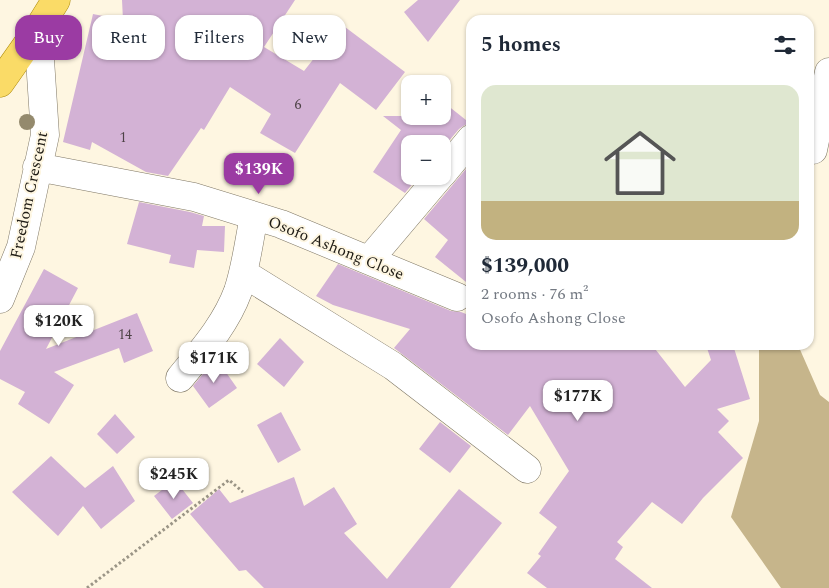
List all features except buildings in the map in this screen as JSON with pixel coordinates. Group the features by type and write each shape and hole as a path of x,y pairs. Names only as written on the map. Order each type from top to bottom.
{"main road":[{"path":"47,15 56,0"},
{"path":"0,82 16,60"}],"street":[{"name":"Freedom Crescent","path":"0,299 21,247 44,134 40,60"},
{"path":"814,145 829,72"},
{"path":"451,163 466,144"},
{"name":"Osofo Ashong Close","path":"37,167 194,197 281,224 457,297"},
{"path":"369,260 433,185"},
{"path":"180,378 214,336 238,292 254,216"},
{"path":"242,273 393,366 527,470"}],"path":[{"path":"87,588 230,480 243,492"}],"shaded area":[{"path":"759,350 800,350 820,395 829,402 829,588 781,588 731,517 759,421"}]}
